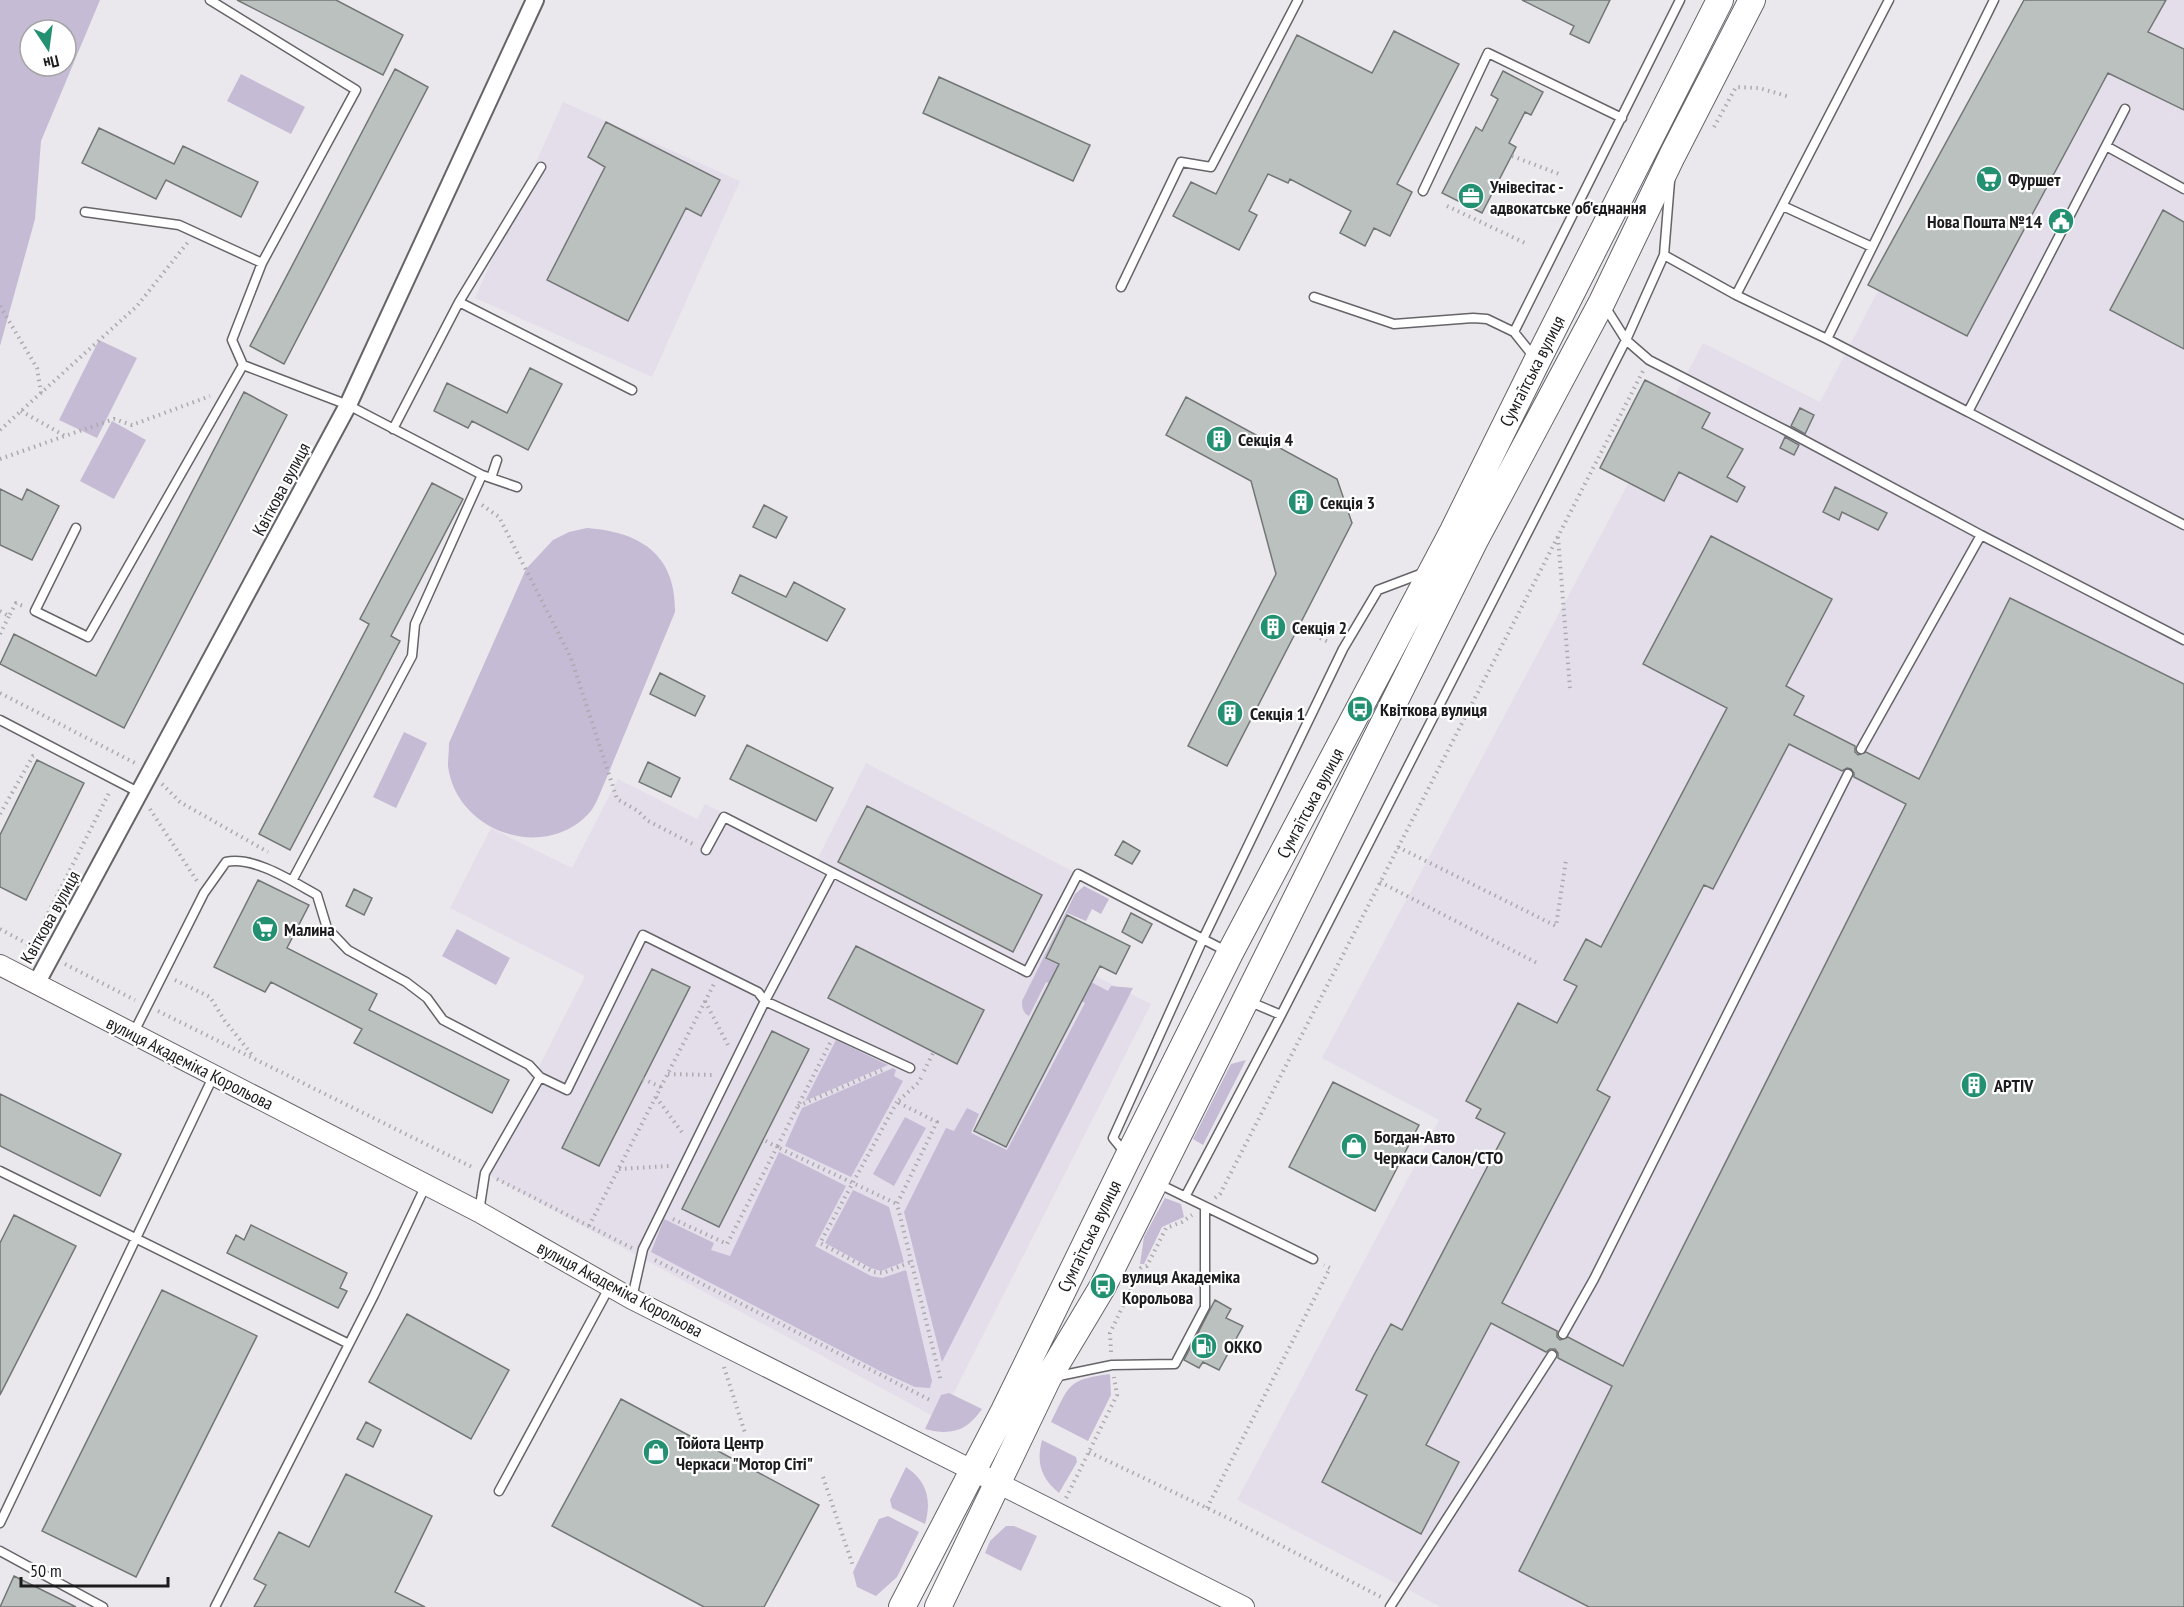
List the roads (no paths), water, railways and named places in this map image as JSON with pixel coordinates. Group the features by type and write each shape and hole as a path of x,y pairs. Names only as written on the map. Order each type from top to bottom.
{"main road":[{"name":"Сумгаїтська вулиця","path":"902,1607 1009,1401 1230,953 1433,570 1720,0"},
{"name":"Сумгаїтська вулиця","path":"938,1607 1048,1378 1103,1286 1508,476 1602,302 1672,156 1752,0"},
{"path":"1485,465 1508,476"}],"street":[{"name":"Квіткова вулиця","path":"36,984 348,405 535,0"},
{"name":"вулиця Академіка Корольова","path":"0,965 479,1212 632,1299 1244,1607"}],"lane":[{"path":"210,0 356,90 262,263 232,340 243,365 348,405 487,477 517,487"},
{"path":"1121,286 1181,162 1211,167 1298,0"},
{"path":"1514,332 1680,0"},
{"path":"1736,295 1889,0"},
{"path":"1827,339 1994,0"},
{"path":"1424,191 1488,53 1622,118"},
{"path":"1968,412 2125,110"},
{"path":"2106,146 2184,189"},
{"path":"1185,1197 1281,1016 1626,340 1664,255 1672,156"},
{"path":"393,429 459,302 541,167"},
{"path":"1783,206 1872,248"},
{"path":"85,212 179,225 262,263"},
{"path":"1664,255 1736,295 1827,339 2184,525"},
{"path":"1314,297 1394,324 1487,319 1514,332 1537,361"},
{"path":"459,302 632,390"},
{"path":"1602,302 1626,340 1649,360 2184,640"},
{"path":"76,528 35,611 88,636 243,365"},
{"path":"292,881 412,656 416,624 472,497 497,460"},
{"path":"1861,750 1981,535"},
{"path":"1128,1157 1113,1138 1203,939 1343,649 1378,590 1433,570"},
{"path":"0,720 140,793"},
{"path":"1563,1334 1594,1279 1848,774"},
{"path":"706,850 724,817 1027,972 1078,874 1230,953"},
{"path":"133,1034 204,893 226,862 237,860 247,861 317,895 327,928 348,950 427,998 443,1020 529,1065 540,1077 567,1090 642,935 758,992 765,1001 910,1068"},
{"path":"632,1299 643,1249 765,1001 832,873"},
{"path":"1245,1000 1281,1016"},
{"path":"0,1523 214,1075"},
{"path":"479,1212 485,1173 540,1077"},
{"path":"0,1171 349,1344"},
{"path":"1154,1182 1313,1259"},
{"path":"215,1607 349,1344 426,1185"},
{"path":"1048,1378 1112,1365 1175,1364 1205,1307 1205,1207"},
{"path":"499,1491 610,1286"},
{"path":"1391,1605 1552,1355"},
{"path":"0,1551 103,1607"}],"place":[{"name":"Фуршет","path":"1989,179"},
{"name":"Унівесітас - адвокатське об'єднання","path":"1471,196"},
{"name":"Нова Пошта №14","path":"2061,221"},
{"name":"Секція 4","path":"1219,439"},
{"name":"Секція 3","path":"1301,502"},
{"name":"Секція 2","path":"1273,627"},
{"name":"Квіткова вулиця","path":"1360,709"},
{"name":"Секція 1","path":"1230,713"},
{"name":"Малина","path":"265,929"},
{"name":"APTIV","path":"1974,1085"},
{"name":"Богдан-Авто Черкаси Салон/СТО","path":"1354,1146"},
{"name":"вулиця Академіка Корольова","path":"1103,1286"},
{"name":"ОККО","path":"1204,1346"},
{"name":"Тойота Центр Черкаси \"Мотор Сіті\"","path":"656,1452"}]}
